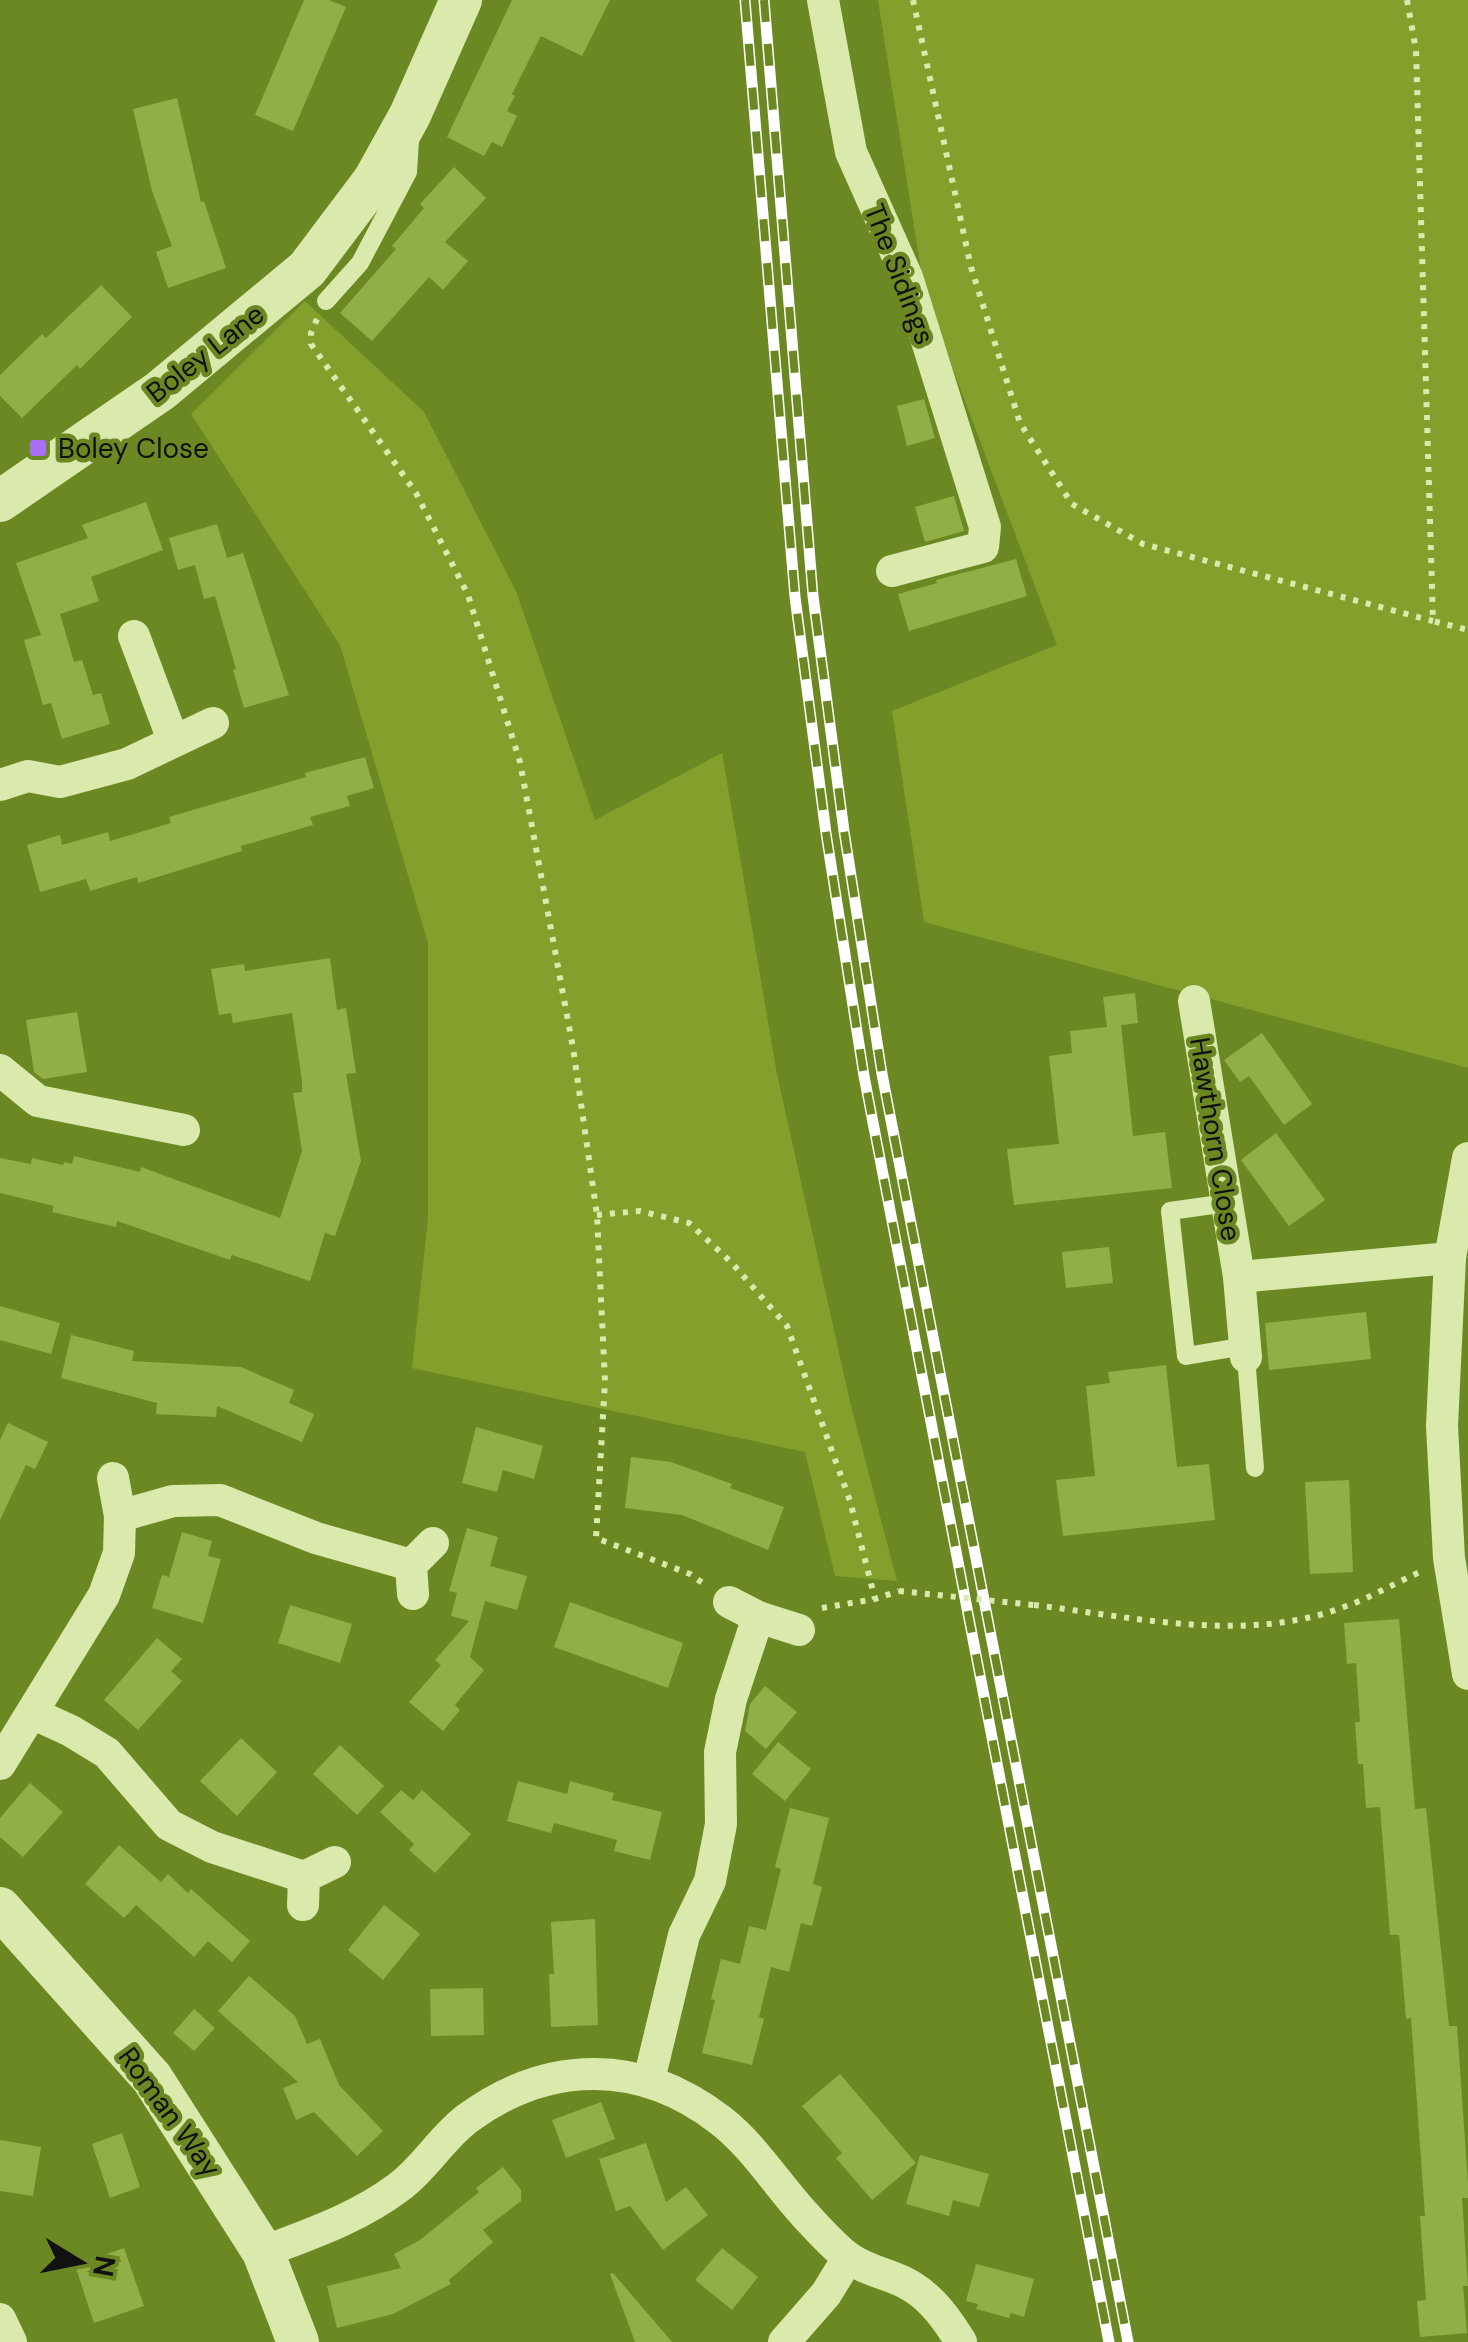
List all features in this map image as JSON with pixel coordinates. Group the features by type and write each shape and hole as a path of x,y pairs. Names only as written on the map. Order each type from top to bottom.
{"street":[{"name":"Boley Lane","path":"0,501 317,285 410,115 461,0"},
{"name":"The Sidings","path":"823,0 850,152 907,277 993,545 892,571"},
{"path":"134,636 173,740"},
{"path":"0,785 28,776 60,782 127,764 213,723"},
{"name":"Hawthorn Close","path":"1194,1002 1239,1277 1246,1351"},
{"path":"0,1070 38,1101 184,1130"},
{"path":"1468,1158 1450,1258 1442,1426 1449,1558 1462,1599 1468,1674"},
{"name":"Hawthorn Close","path":"1239,1277 1450,1258"},
{"path":"0,1764 104,1595 119,1553 120,1516 113,1478"},
{"path":"120,1516 173,1501 220,1500 316,1538 419,1567"},
{"path":"649,2080 684,1936 710,1881 721,1824 720,1752 731,1698 767,1619"},
{"path":"32,1714 107,1753 169,1825 304,1891 336,1862"},
{"name":"Roman Way","path":"0,1908 152,2078 263,2252 298,2342"},
{"path":"263,2252 366,2209 403,2184 434,2148 468,2118 504,2097 549,2079 601,2073 649,2080 721,2121 848,2258 911,2286 944,2315 961,2342"},
{"path":"784,2342 826,2294 848,2258"},
{"path":"0,2319 11,2342"}],"lane":[{"path":"1227,1203 1170,1211 1186,1356 1246,1351 1256,1468"}],"path":[{"path":"913,0 971,267 1020,423 1072,504 1143,544 1468,630"},
{"path":"1407,0 1416,50 1434,620"},
{"path":"317,285 312,344 416,494 468,595 520,762 573,1048 597,1215 606,1381 596,1538 690,1574 767,1619 899,1591 1218,1627 1281,1622 1342,1608 1449,1558"},
{"path":"597,1215 640,1210 689,1223 731,1262 787,1326 850,1501 875,1599"}],"green space":[{"path":"878,0 1468,0 1468,1068 924,922 892,711 1057,645 925,295"},
{"path":"305,301 424,412 516,591 595,820 722,753 777,1074 850,1402 897,1581 835,1576 805,1452 412,1368 428,1218 428,943 340,645 191,414"}],"building":[{"path":"304,0 329,0 346,7 293,131 255,115"},
{"path":"512,0 610,0 582,56 541,36 512,94 515,96 507,111 517,116 502,147 492,142 484,156 447,137"},
{"path":"177,98 201,202 204,201 226,268 168,288 156,252 172,246 152,191 133,109"},
{"path":"454,167 486,198 445,242 468,261 443,290 429,277 372,341 340,313 396,249 392,246 424,208 420,204"},
{"path":"101,285 132,317 80,369 77,365 22,418 0,396 0,375"},
{"path":"924,399 935,438 907,446 897,406"},
{"path":"954,496 964,531 925,542 915,507"},
{"path":"146,502 163,550 91,577 99,601 60,614 74,662 82,660 93,695 101,693 110,724 62,739 51,703 43,705 24,640 41,635 16,563 88,538 82,525"},
{"path":"217,524 227,558 243,553 289,695 244,708 215,596 204,599 195,565 178,570 169,538"},
{"path":"1016,559 1027,596 909,631 898,594"},
{"path":"365,757 374,788 347,796 350,806 310,817 313,825 138,883 137,877 90,891 86,879 40,892 27,845 60,835 62,845 108,832 110,841 171,823 169,817"},
{"path":"330,958 337,1010 346,1008 356,1073 346,1074 361,1161 335,1236 325,1233 310,1281 232,1255 230,1260 117,1221 116,1227 52,1212 54,1206 0,1193 0,1158 31,1164 32,1158 63,1165 72,1164 74,1156 140,1172 141,1167 280,1218 302,1151 293,1093 302,1092 302,1081 292,1013 233,1023 231,1013 219,1015 211,969 244,964 245,971"},
{"path":"1135,993 1138,1023 1121,1025 1133,1136 1165,1132 1172,1188 1014,1205 1007,1149 1059,1144 1049,1056 1072,1053 1070,1031 1107,1027 1103,997"},
{"path":"77,1012 87,1072 43,1079 34,1072 26,1020"},
{"path":"1262,1033 1312,1104 1284,1125 1249,1076 1240,1082 1224,1060"},
{"path":"1276,1133 1325,1200 1289,1226 1241,1160"},
{"path":"1109,1247 1113,1283 1066,1288 1062,1252"},
{"path":"0,1306 60,1323 51,1354 0,1340"},
{"path":"1366,1312 1371,1359 1269,1370 1265,1323"},
{"path":"71,1335 134,1351 132,1361 241,1367 294,1390 289,1403 314,1414 302,1442 217,1406 216,1417 156,1414 157,1403 61,1378"},
{"path":"1166,1365 1177,1467 1209,1464 1215,1520 1063,1536 1056,1480 1095,1476 1086,1386 1110,1383 1108,1372"},
{"path":"8,1423 48,1442 35,1469 26,1465 0,1520 0,1440"},
{"path":"476,1427 543,1446 534,1479 503,1470 497,1492 462,1483"},
{"path":"631,1457 671,1462 784,1507 768,1550 682,1515 625,1508"},
{"path":"1349,1480 1353,1572 1310,1574 1305,1482"},
{"path":"467,1528 498,1537 490,1566 527,1576 517,1610 485,1601 470,1657 484,1670 455,1705 460,1710 443,1731 409,1702 441,1665 435,1660 469,1621 451,1616 457,1593 449,1591"},
{"path":"182,1532 212,1541 208,1556 221,1559 203,1623 152,1608 162,1575 169,1577"},
{"path":"570,1602 683,1643 668,1688 554,1647"},
{"path":"290,1605 352,1624 340,1663 278,1643"},
{"path":"1399,1619 1415,1809 1426,1808 1449,2026 1457,2026 1468,2183 1468,2198 1462,2198 1467,2333 1420,2337 1417,2301 1426,2300 1420,2216 1425,2216 1411,2018 1406,2019 1399,1935 1390,1935 1380,1807 1366,1808 1363,1764 1358,1764 1356,1663 1347,1664 1344,1623"},
{"path":"157,1638 182,1659 171,1671 182,1681 138,1730 104,1700"},
{"path":"765,1686 797,1712 766,1749 745,1731 750,1704"},
{"path":"241,1738 277,1772 237,1816 200,1781"},
{"path":"778,1742 811,1769 785,1801 752,1774"},
{"path":"340,1745 384,1786 357,1815 313,1774"},
{"path":"518,1781 567,1794 570,1781 614,1793 612,1800 662,1812 650,1860 614,1851 617,1840 554,1823 551,1833 507,1821"},
{"path":"30,1783 63,1812 23,1857 0,1837 0,1818"},
{"path":"401,1790 413,1800 422,1790 471,1834 435,1873 409,1850 414,1844 380,1812"},
{"path":"790,1808 829,1818 813,1884 822,1887 812,1926 801,1923 789,1972 771,1967 759,2017 764,2019 752,2065 702,2053 721,1959 740,1964 749,1926 766,1930 781,1869 775,1867"},
{"path":"119,1845 161,1882 168,1874 188,1893 191,1889 250,1941 232,1962 208,1941 194,1957 136,1905 124,1918 85,1884"},
{"path":"384,1905 420,1934 383,1980 348,1950"},
{"path":"595,1919 598,2025 551,2027 551,1922"},
{"path":"249,1976 295,2016 307,2044 320,2039 339,2085 383,2131 357,2156 314,2112 296,2120 283,2088 298,2082 218,2011"},
{"path":"483,1988 484,2035 431,2036 430,1989"},
{"path":"194,2009 215,2028 194,2051 173,2033"},
{"path":"840,2074 916,2163 872,2200 836,2158 842,2153 802,2106"},
{"path":"601,2102 615,2139 566,2158 552,2120"},
{"path":"122,2133 140,2187 110,2198 92,2144"},
{"path":"0,2140 41,2147 33,2196 0,2191"},
{"path":"646,2143 666,2202 686,2187 708,2215 663,2250 630,2206 616,2211 599,2159"},
{"path":"920,2155 989,2174 979,2207 953,2200 949,2216 906,2204"},
{"path":"503,2167 521,2190 521,2201 483,2230 493,2242 449,2280 451,2284 393,2314 337,2328 327,2286 401,2268 394,2254 420,2240"},
{"path":"124,2248 144,2306 94,2323 75,2265"},
{"path":"722,2248 758,2277 732,2310 695,2280"},
{"path":"976,2264 1034,2279 1024,2317 1011,2313 1009,2318 976,2309 978,2304 966,2301"},
{"path":"610,2274 672,2342 635,2342"}],"railway":[{"path":"745,0 795,597 826,833 864,1076 1109,2342"},
{"path":"764,0 813,596 844,831 882,1074 1128,2342"}],"place":[{"name":"Boley Close","path":"38,448"}]}
